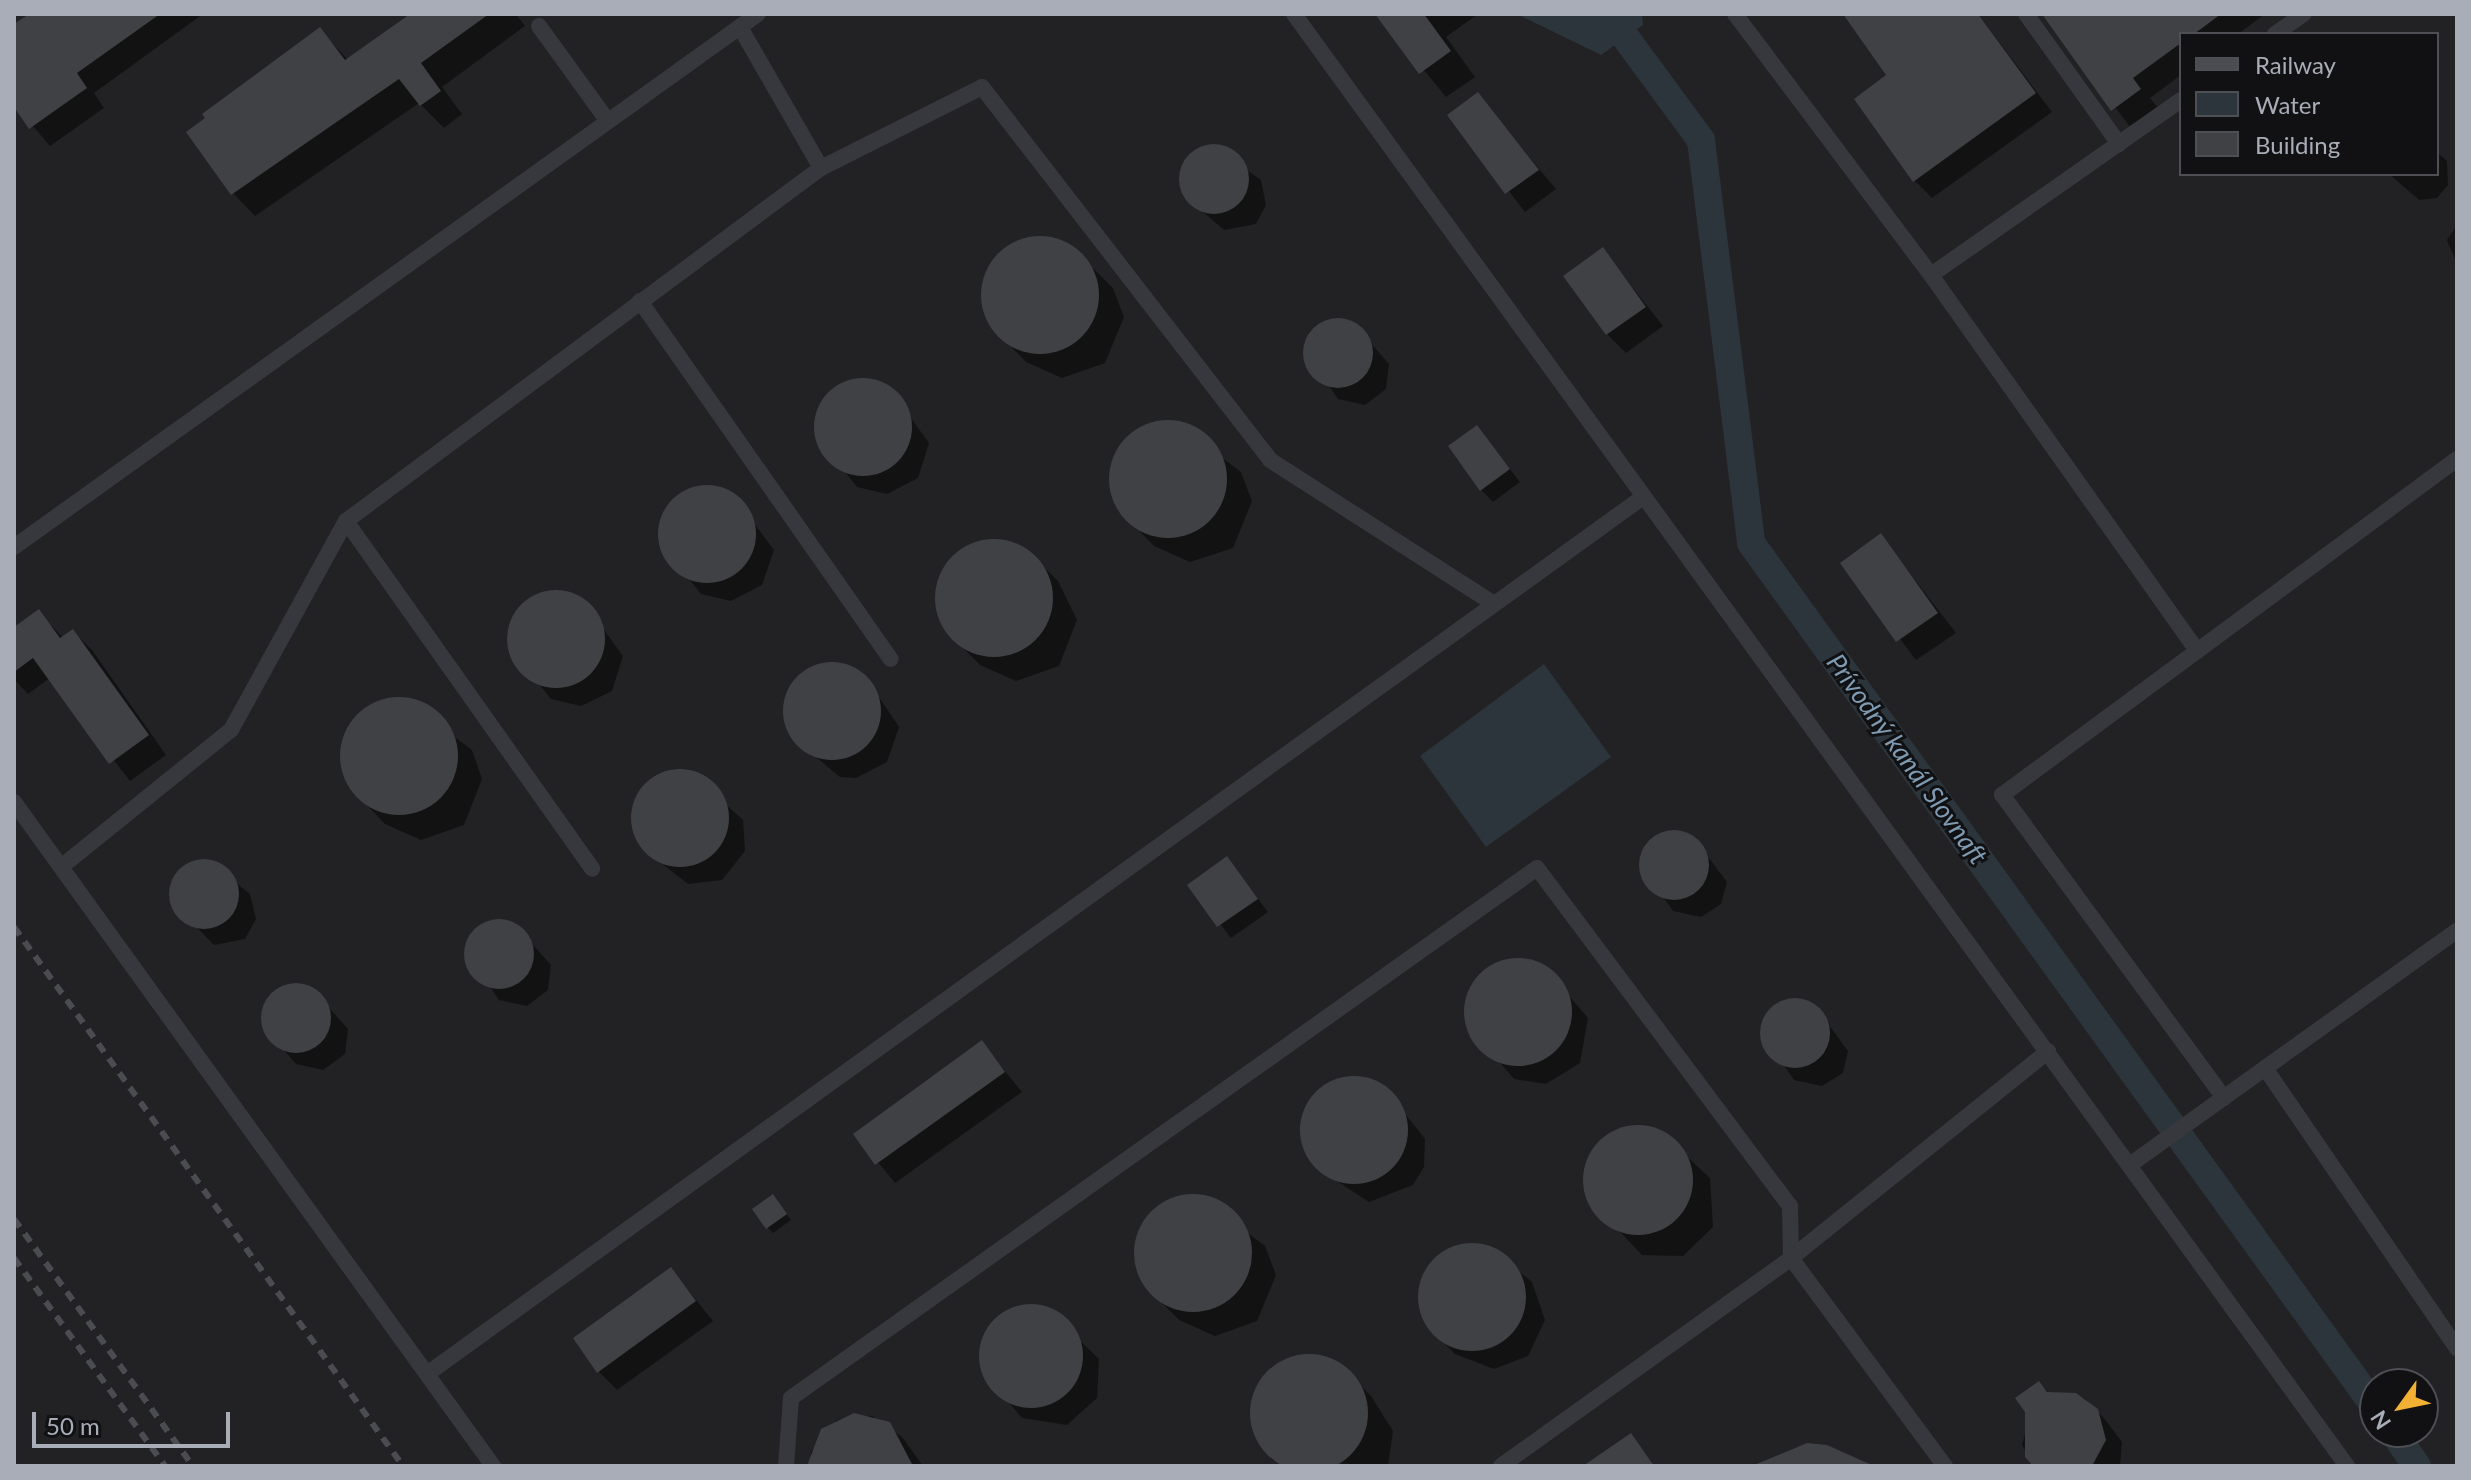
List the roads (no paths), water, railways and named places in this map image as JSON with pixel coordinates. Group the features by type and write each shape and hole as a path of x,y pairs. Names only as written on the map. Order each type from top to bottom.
{"lane":[{"path":"14,547 758,14"},
{"path":"1294,14 2131,1164 2347,1466"},
{"path":"1735,14 1931,275 2197,651"},
{"path":"2026,14 2119,144"},
{"path":"2278,32 2304,14"},
{"path":"539,26 607,120"},
{"path":"740,27 821,168"},
{"path":"61,867 231,730 346,521 821,168 982,87 1270,460 1494,604"},
{"path":"1931,275 2179,101"},
{"path":"640,301 891,659"},
{"path":"2224,1098 2002,795 2457,459"},
{"path":"427,1374 1643,497"},
{"path":"346,521 592,869"},
{"path":"14,802 493,1466"},
{"path":"786,1466 791,1398 1537,868 1790,1206 1791,1258 1945,1466"},
{"path":"2131,1164 2457,931"},
{"path":"1501,1466 1523,1460 1791,1258 2048,1051"},
{"path":"2265,1068 2457,1348"}],"water":[{"path":"1517,14 1642,14 1643,25 1601,55"},
{"path":"1544,664 1611,757 1486,847 1420,756"}],"waterway":[{"name":"Prívodný kanál Slovnaft","path":"1626,38 1701,140 1751,543 2359,1385"},
{"name":"Prívodný kanál Slovnaft","path":"2404,1448 2417,1466"}],"railway":[{"path":"14,927 403,1466"},
{"path":"14,1219 193,1466"},
{"path":"14,1258 165,1466"}]}
